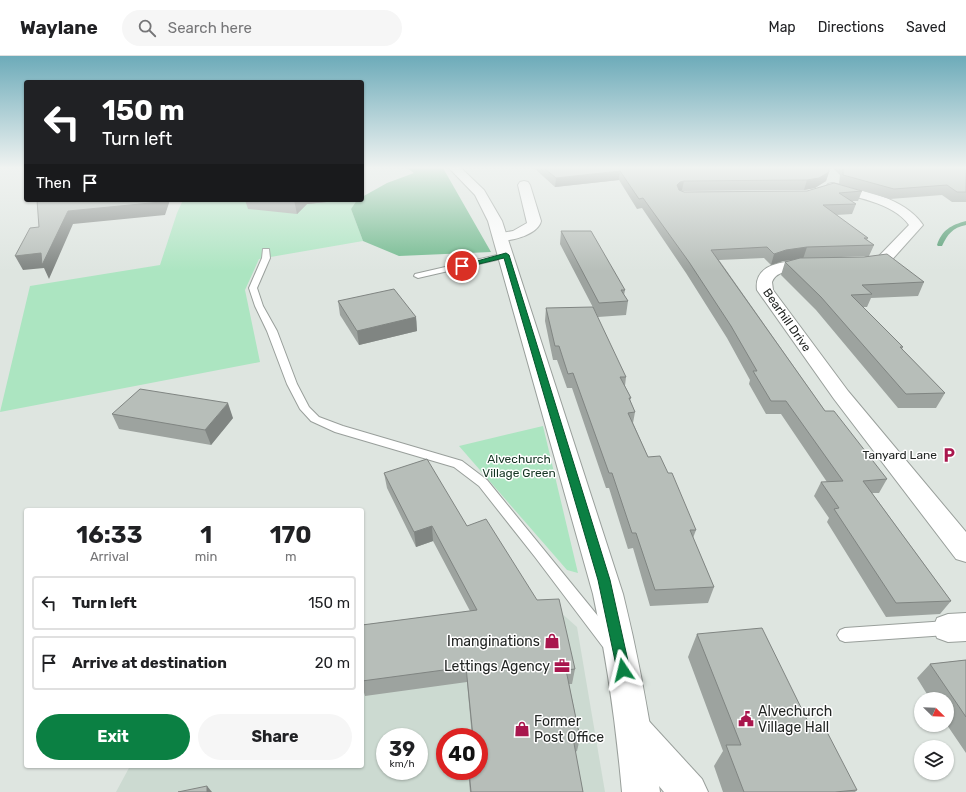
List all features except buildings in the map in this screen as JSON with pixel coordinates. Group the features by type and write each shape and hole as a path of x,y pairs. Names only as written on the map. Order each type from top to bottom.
{"street":[{"path":"486,202 504,246 608,594 634,730 641,792"},
{"path":"504,246 517,234 533,225 534,221 529,202"},
{"name":"Bearhill Drive","path":"880,202 895,208 914,220 916,225 884,260 798,266 776,270 769,273 764,278 762,284 841,395 966,551"},
{"path":"634,730 689,792"}],"lane":[{"path":"418,276 504,246"},
{"path":"266,251 266,258 253,288 259,306 272,331 292,384 305,408 315,419 339,429 458,464 483,483 540,553 621,658"},
{"path":"845,635 957,628"}],"shaded area":[{"path":"559,611 577,627 605,792 116,792 129,768 364,768 364,640"}],"green space":[{"path":"182,202 355,202 351,209 363,241 259,259 245,290 260,362 0,412 30,286 160,265"},
{"path":"355,202 463,202 491,252 399,256 363,241 351,209"},
{"name":"Alvechurch Village Green","path":"543,426 578,573 567,570 459,446"}],"waterway":[{"path":"940,245 944,236 949,230 966,223"}],"place":[{"name":"Tanyard Lane","path":"949,455"},
{"name":"Imanginations","path":"552,641"},
{"name":"Lettings Agency","path":"562,666"},
{"name":"Alvechurch Village Hall","path":"746,719"},
{"name":"Former Post Office","path":"522,729"}],"route":[{"path":"462,266 506,255 608,594 619,642 623,670"}]}
